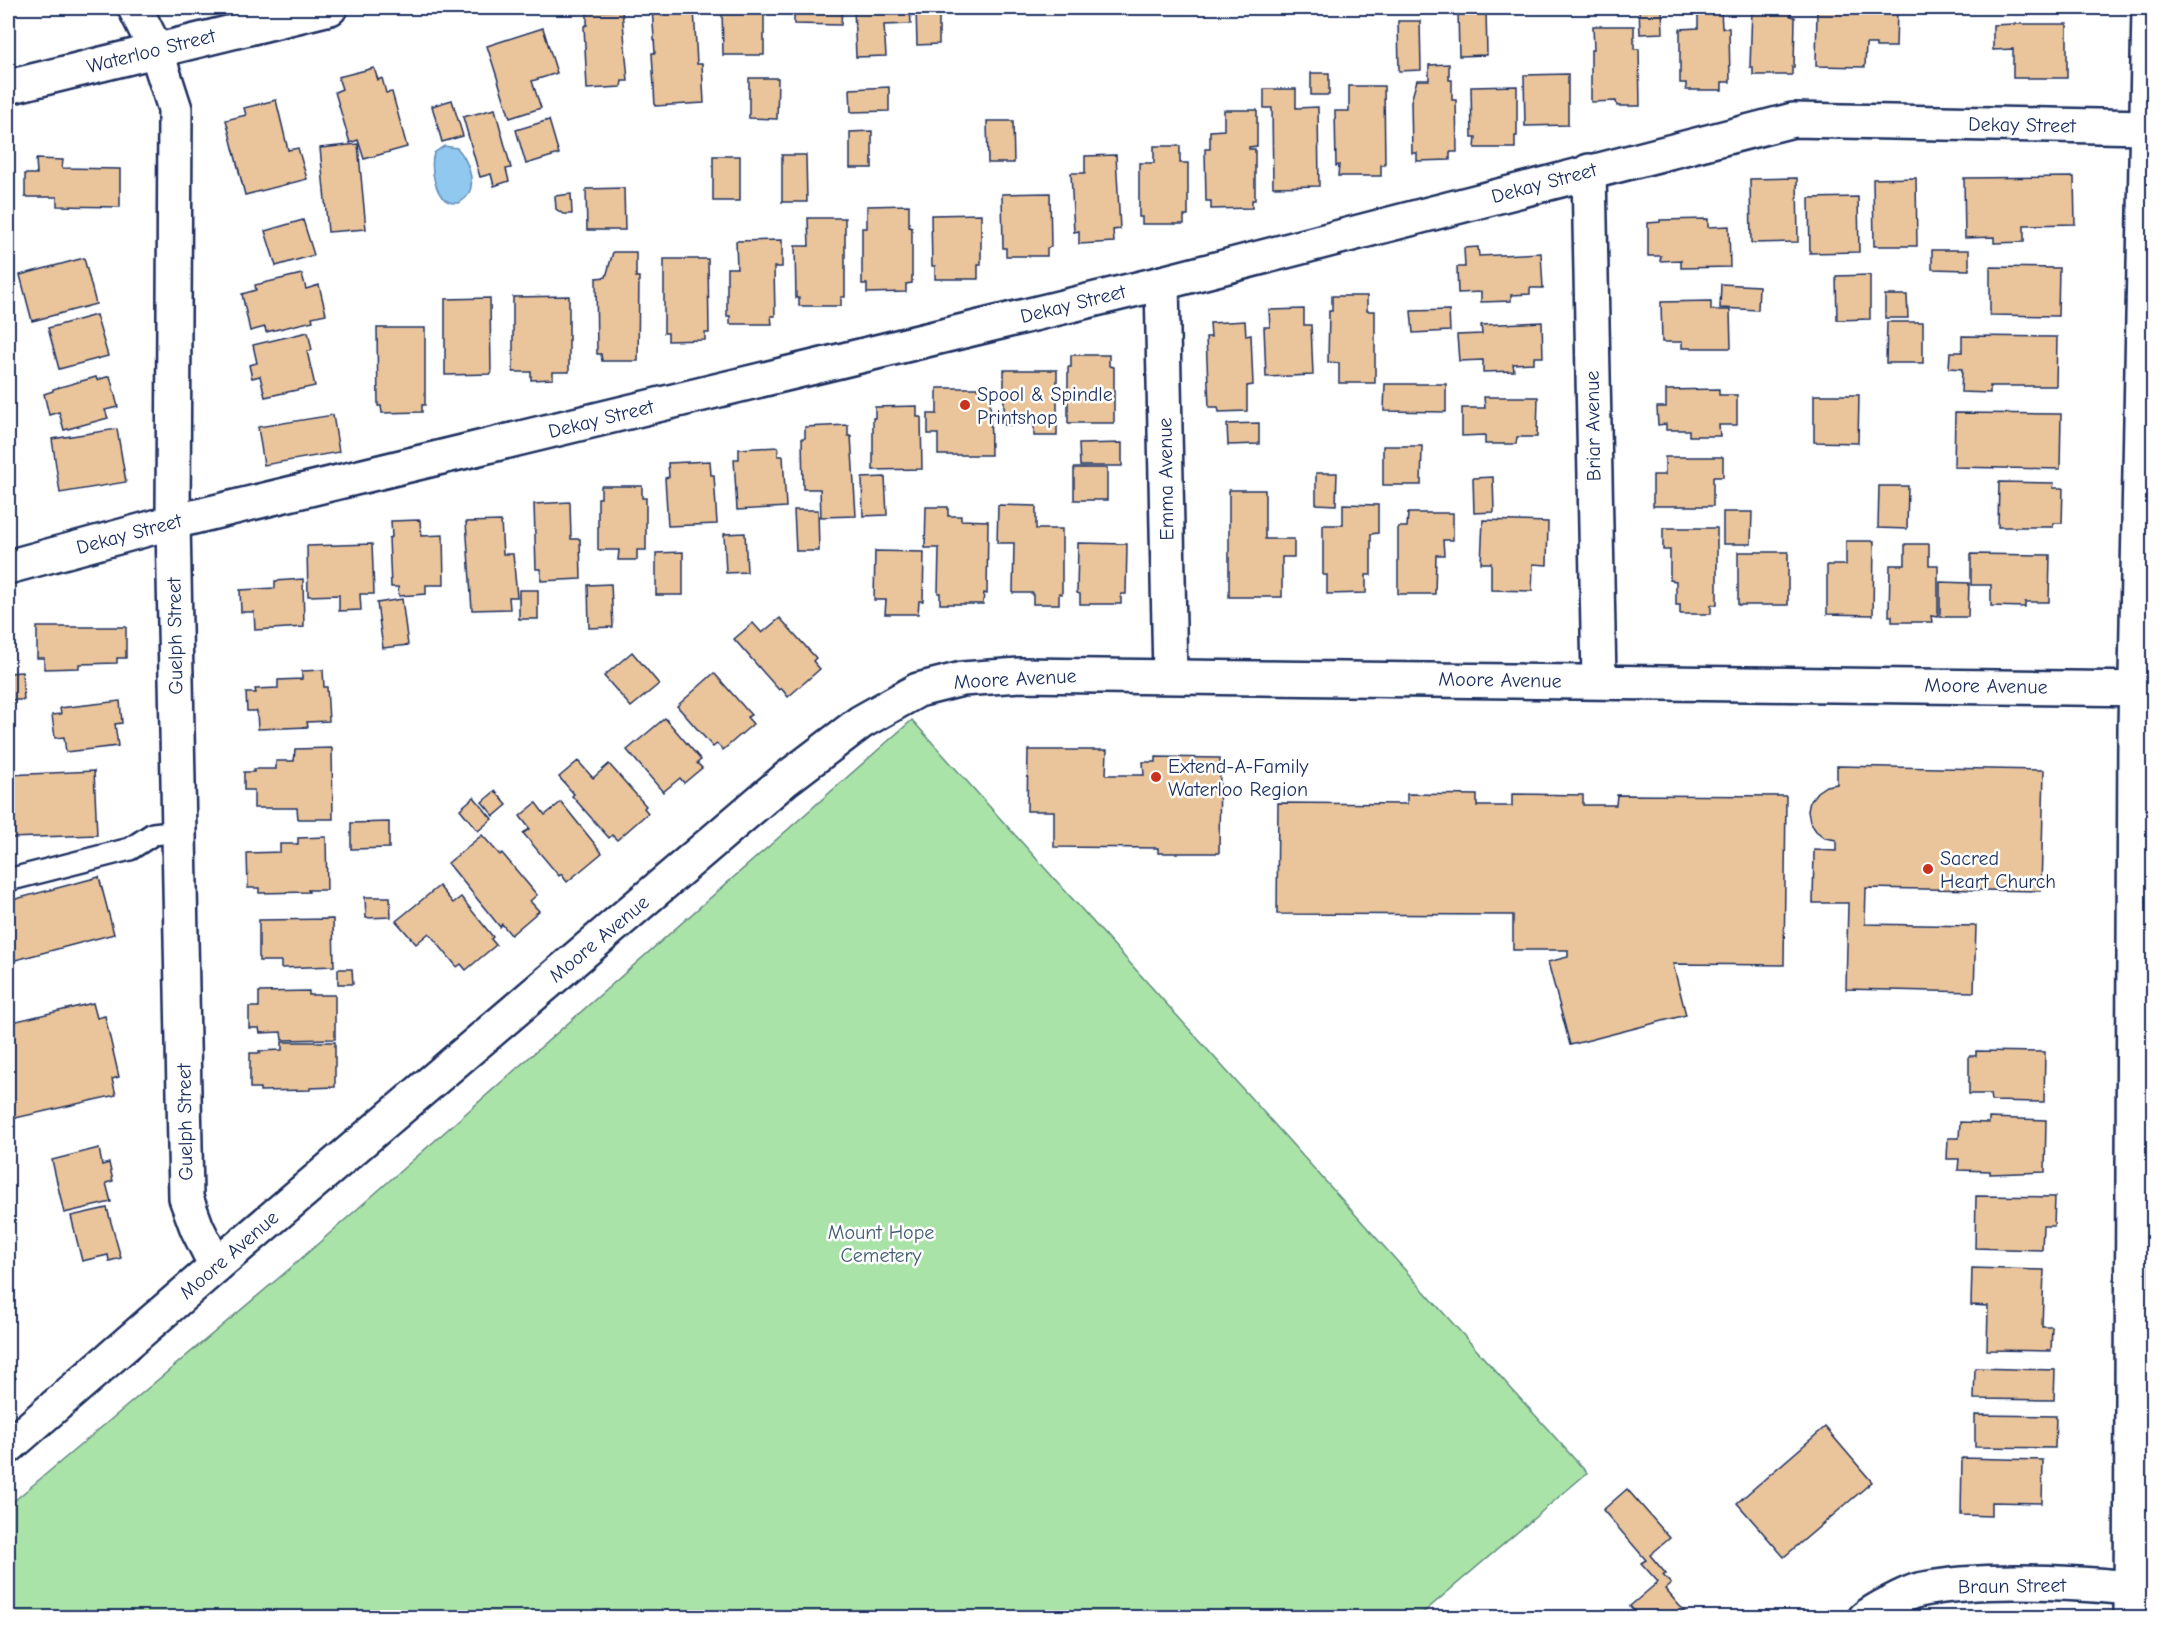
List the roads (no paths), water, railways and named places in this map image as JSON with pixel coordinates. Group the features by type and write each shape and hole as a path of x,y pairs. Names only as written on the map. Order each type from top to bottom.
{"street":[{"name":"Guelph Street","path":"135,8 156,50 175,109 173,522 186,1198 197,1228 216,1266"},
{"name":"Waterloo Street","path":"8,87 330,8"},
{"path":"2131,1603 2144,689 2149,8"},
{"name":"Dekay Street","path":"8,567 173,522 1162,282 1793,120 2148,127"},
{"name":"Briar Avenue","path":"1589,171 1599,681"},
{"name":"Emma Avenue","path":"1162,282 1170,676"},
{"name":"Moore Avenue","path":"8,1447 216,1266 786,779 861,723 918,690 962,679 1020,675 2144,689"},
{"name":"Braun Street","path":"1865,1617 1916,1591 1984,1582 2131,1603"}],"lane":[{"path":"8,880 130,849 153,834 179,831"}],"water":[{"path":"444,146 457,148 464,157 471,175 471,188 467,196 459,203 444,199 434,180 434,153"}],"place":[{"name":"Spool & Spindle Printshop","path":"965,405"},
{"name":"Extend-A-Family Waterloo Region","path":"1156,777"},
{"name":"Sacred Heart Church","path":"1928,869"}],"park label":[{"name":"Mount Hope Cemetery","path":"881,1244"}]}
